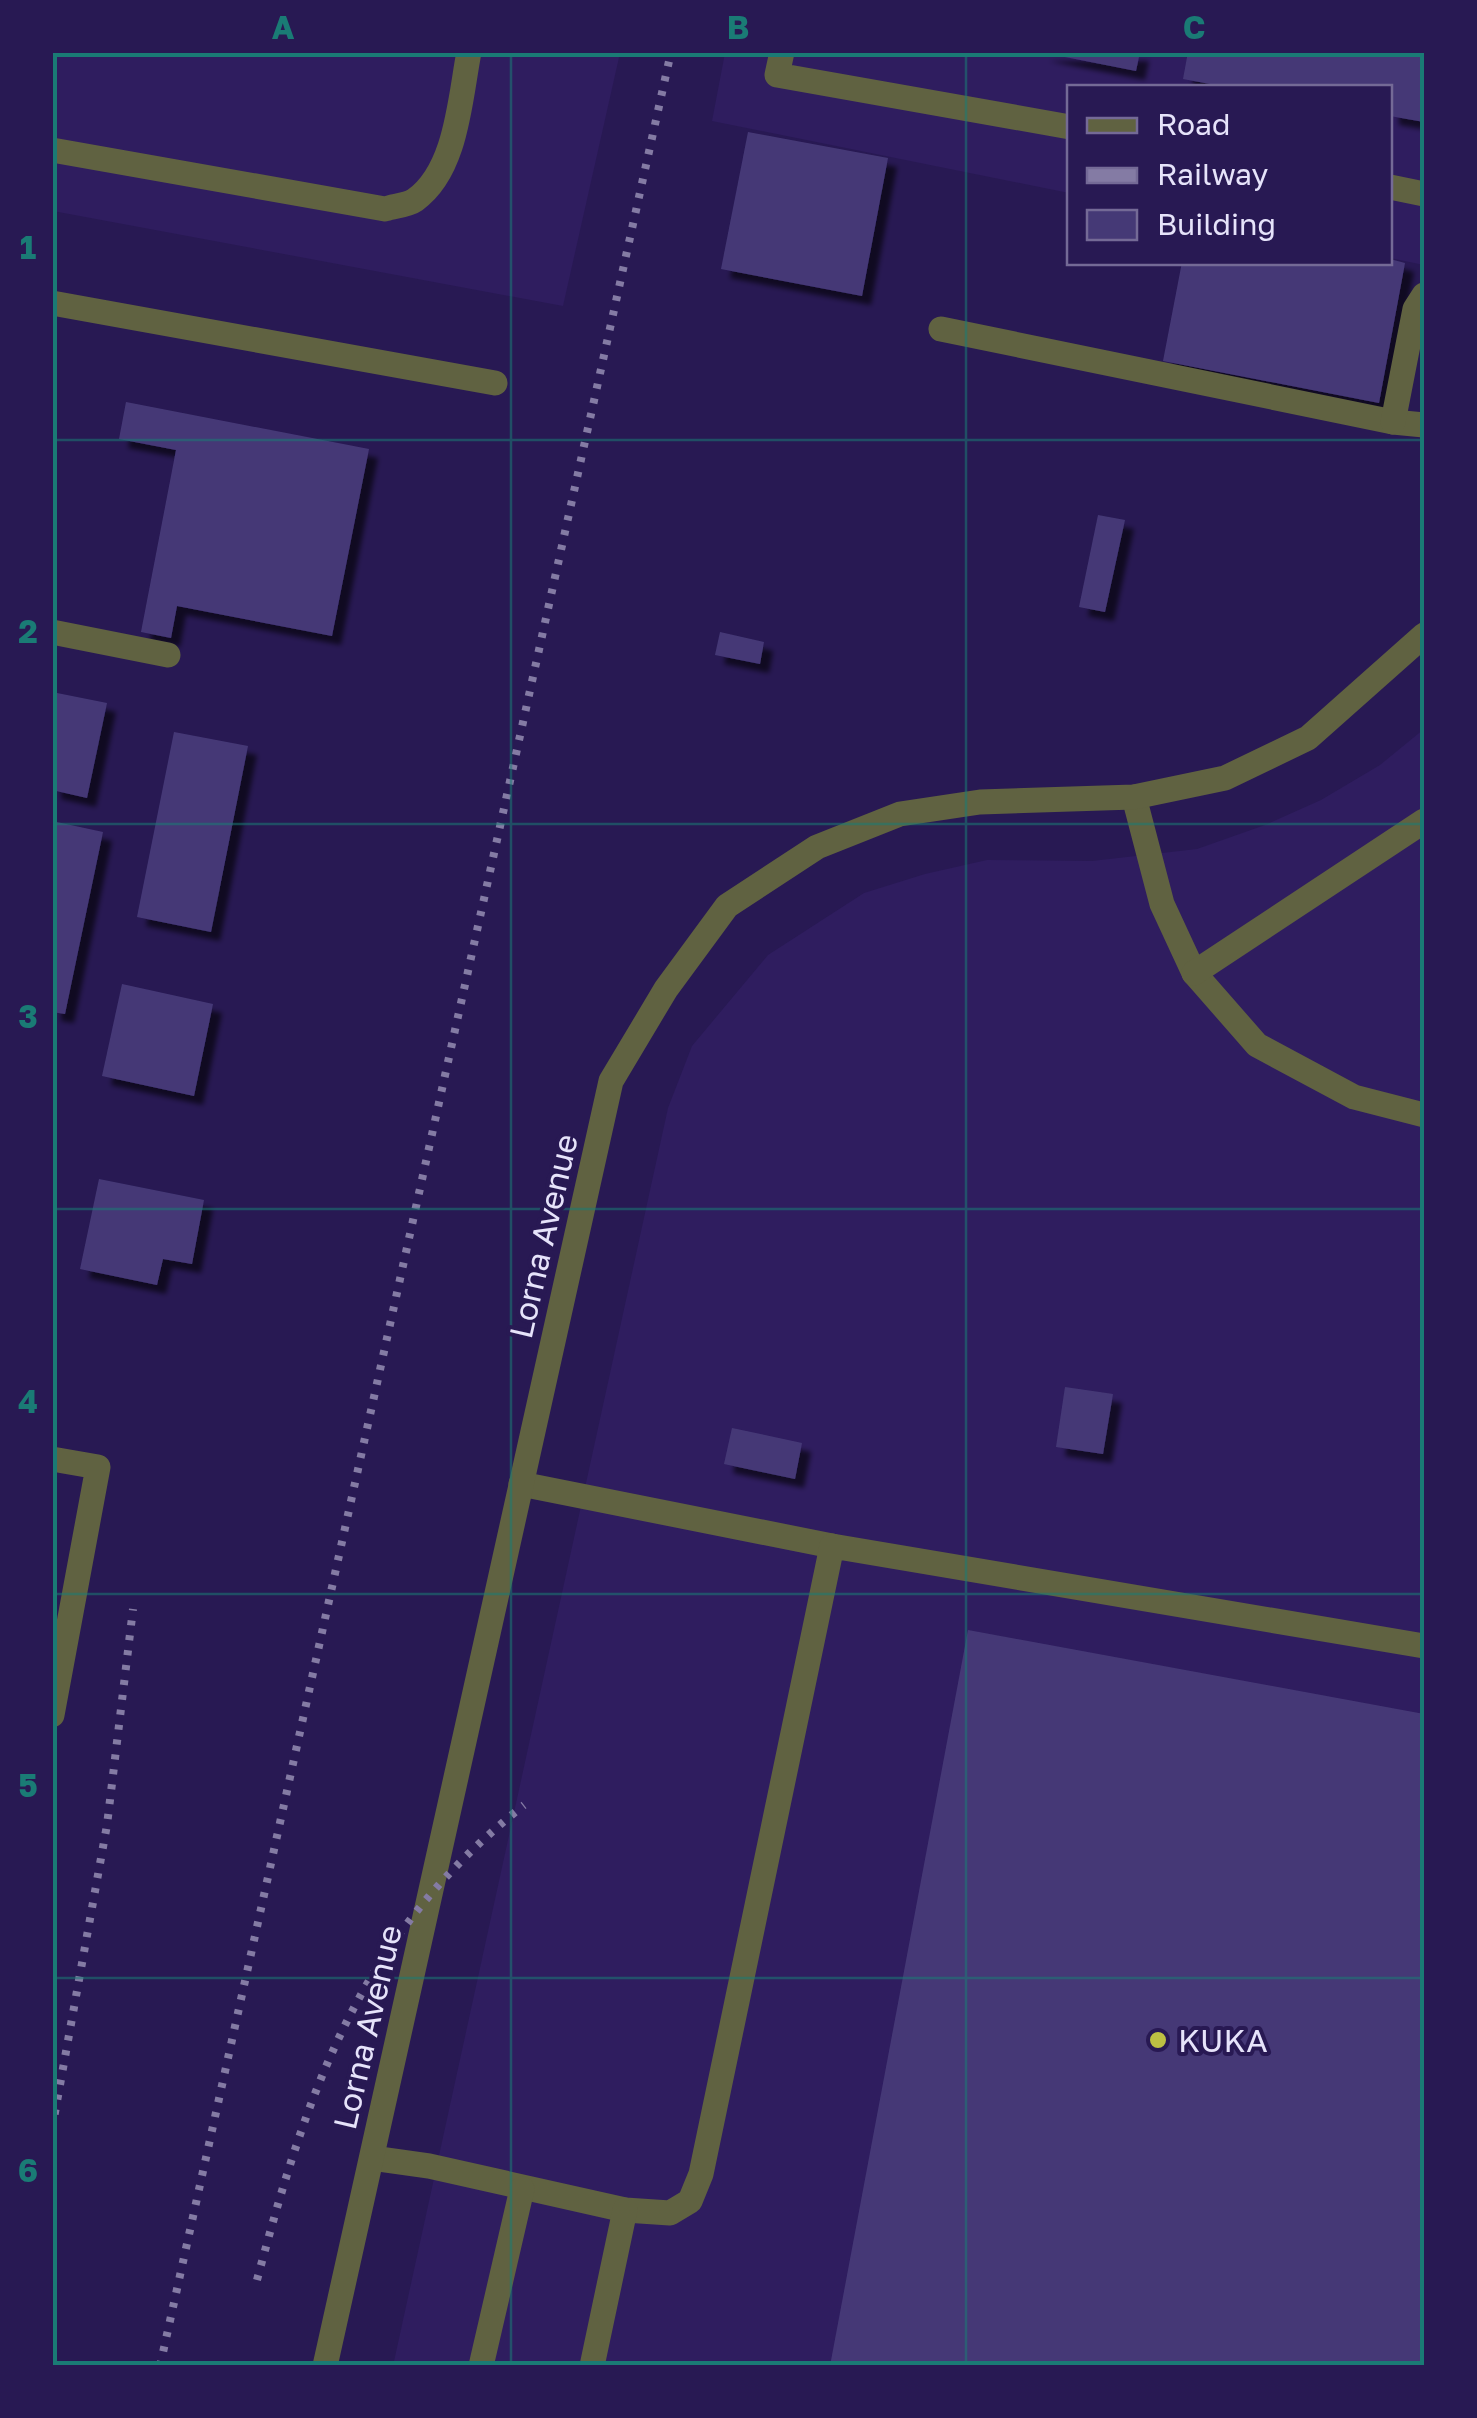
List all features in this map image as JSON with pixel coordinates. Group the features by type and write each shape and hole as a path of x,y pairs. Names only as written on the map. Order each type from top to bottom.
{"street":[{"path":"52,150 385,208 414,202 434,180 447,154 469,52"},
{"path":"782,52 778,75 1067,127"},
{"path":"1392,187 1424,194"},
{"path":"1394,422 1415,309 1424,296"},
{"path":"52,303 496,383"},
{"path":"941,329 1424,425"},
{"path":"52,632 168,656"},
{"name":"Lorna Avenue","path":"326,2366 610,1082 666,989 726,906 817,847 900,814 980,802 1134,797 1225,778 1308,738 1424,635"},
{"path":"1134,797 1162,904 1194,973 1257,1045 1354,1096 1424,1115"},
{"path":"1194,973 1424,821"},
{"path":"52,1459 98,1468 52,1715"},
{"path":"521,1484 832,1546 1424,1646"},
{"path":"372,2158 428,2166 624,2210 670,2213 690,2201 701,2174 832,1546"},
{"path":"481,2366 522,2189"},
{"path":"592,2366 624,2210"}],"shaded area":[{"path":"52,53 620,53 563,306 53,211"},
{"path":"725,53 1424,53 1424,265 1392,258 1392,85 1067,85 1067,193 712,121"},
{"path":"1424,729 1424,2365 393,2366 668,1108 692,1046 768,955 864,893 987,860 1092,861 1197,849 1321,800 1380,765"}],"building":[{"path":"1040,52 1140,52 1136,71"},
{"path":"1188,52 1424,52 1424,122 1392,116 1392,85 1216,85 1183,79"},
{"path":"748,132 888,158 862,296 721,269"},
{"path":"1392,260 1405,263 1379,403 1163,361 1181,265 1392,265"},
{"path":"126,402 369,449 332,636 177,606 171,638 141,632 176,450 119,439"},
{"path":"1098,515 1125,520 1105,612 1079,607"},
{"path":"720,632 764,642 760,664 715,655"},
{"path":"52,692 107,703 87,798 52,790"},
{"path":"174,732 248,746 211,932 137,917"},
{"path":"52,821 103,832 65,1014 52,1012"},
{"path":"122,984 213,1004 194,1096 102,1076"},
{"path":"99,1179 204,1200 192,1264 163,1259 157,1285 80,1269"},
{"path":"1065,1387 1113,1394 1103,1454 1056,1447"},
{"path":"732,1428 802,1443 795,1479 724,1464"},
{"name":"KUKA","path":"968,1630 1424,1714 1424,2366 830,2366"}],"railway":[{"path":"160,2366 671,52"},
{"path":"52,2129 107,1825 133,1609"},
{"path":"257,2280 298,2142 348,2018 381,1961 420,1907 468,1855 524,1805"}],"place":[{"name":"KUKA","path":"1158,2040"}]}
